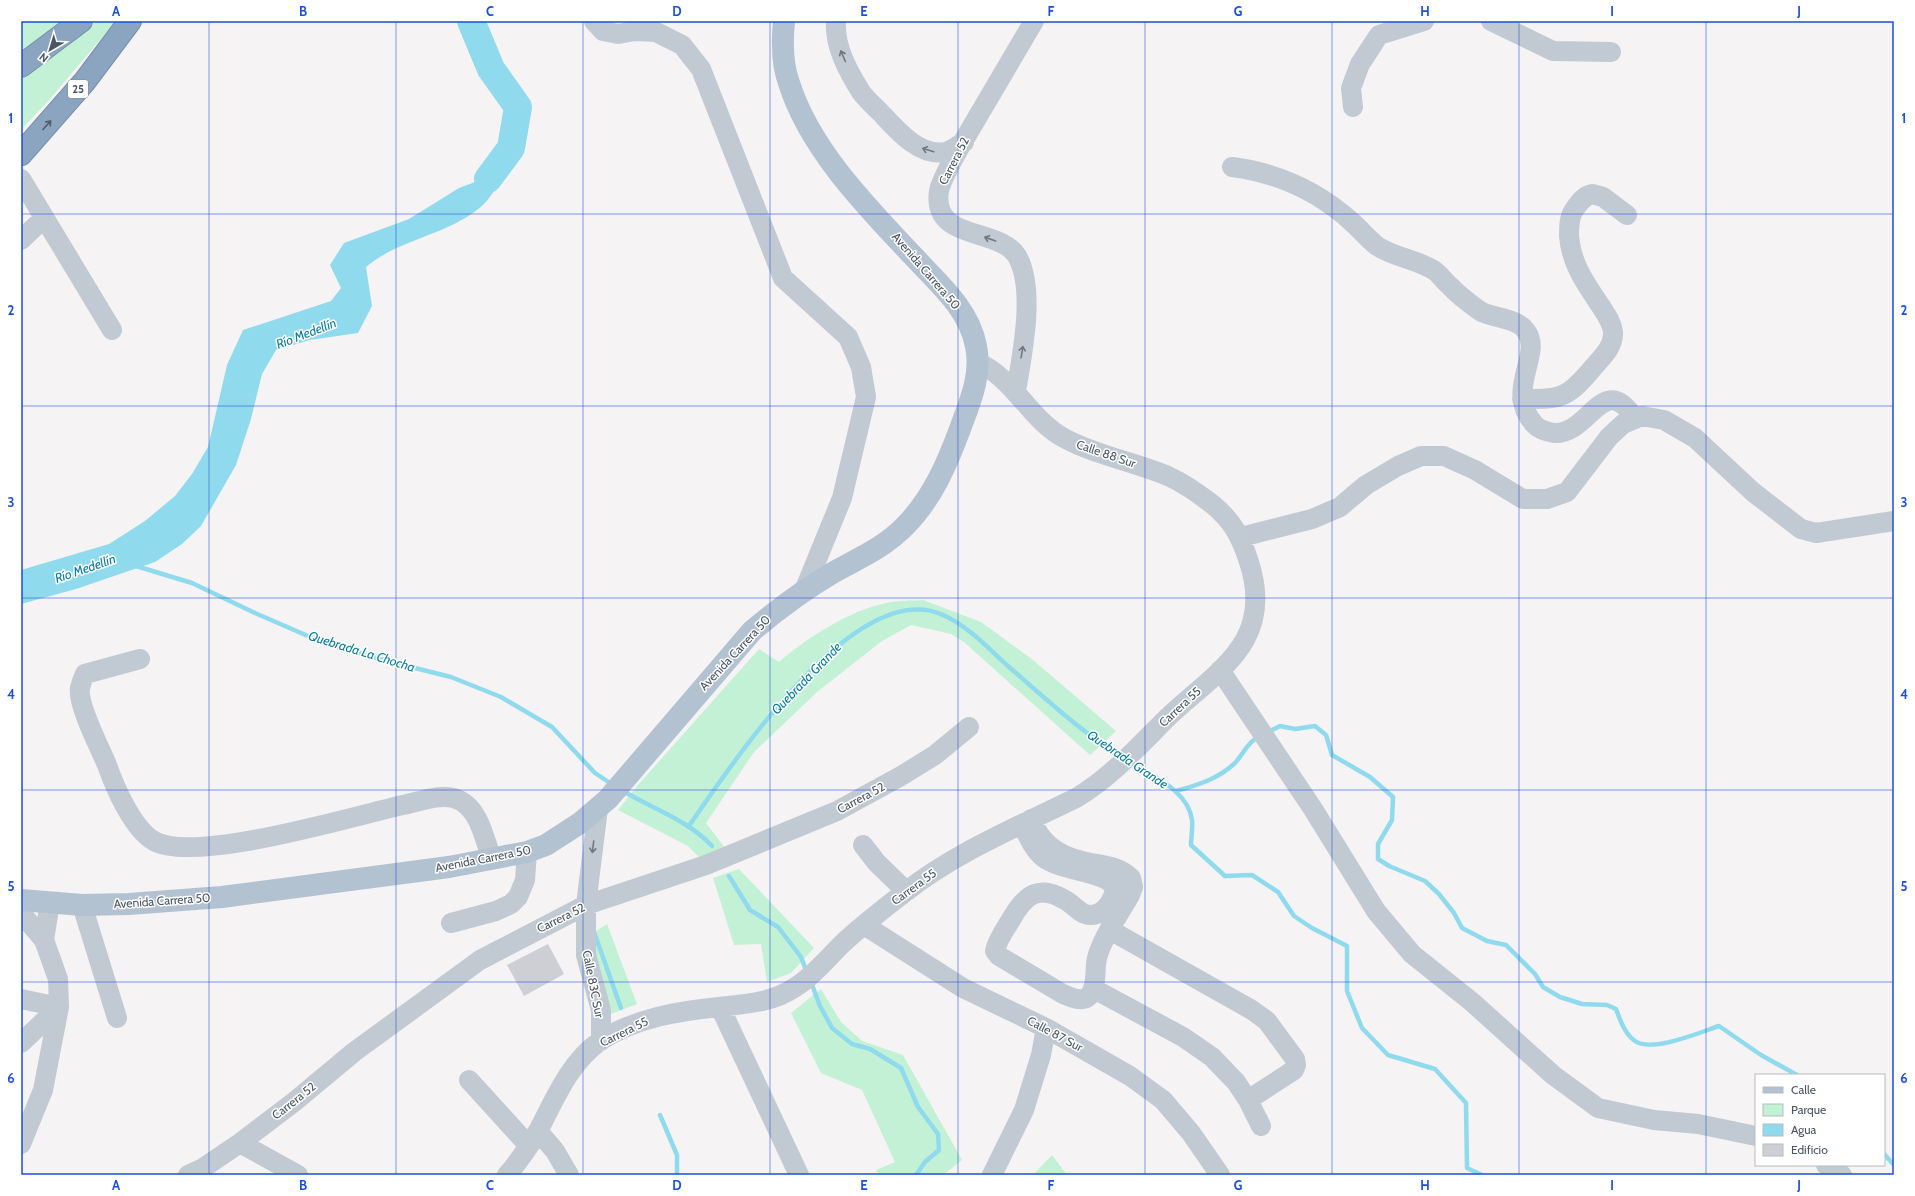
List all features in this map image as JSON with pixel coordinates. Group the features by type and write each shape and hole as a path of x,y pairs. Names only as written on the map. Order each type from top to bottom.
{"highway":[{"path":"21,66 81,21"},
{"name":"25","path":"21,154 85,82 130,21"}],"main road":[{"name":"Avenida Carrera 50","path":"21,900 82,905 129,904 222,897 448,867 527,852 546,845 562,836 603,803 627,778 752,631 774,612 804,591 834,572 880,548 904,527 919,510 938,482 952,451 976,383 976,346 960,307 839,173 801,114 788,82 784,53 784,21"}],"street":[{"path":"594,21 603,31 618,34 635,31 656,32 682,45 687,51 704,76 783,278 848,337 860,367 866,397 842,498 804,591"},
{"path":"836,21 835,32 841,53 850,74 862,94 896,128 917,146 936,153 947,152 964,142"},
{"name":"Carrera 52","path":"1016,391 1025,334 1026,290 1021,266 1016,255 1007,246 951,224 939,207 938,198 940,187 964,142 1034,21"},
{"path":"1353,107 1351,88 1360,64 1379,35 1424,21"},
{"path":"1491,21 1554,51 1611,52"},
{"path":"1232,167 1268,174 1288,180 1301,187 1335,208 1378,246 1388,252 1411,260 1436,272 1466,301 1483,312 1521,325 1530,336 1531,343 1531,350 1524,372 1522,399 1527,413 1536,425 1549,432 1564,432 1570,430 1602,404 1611,400 1617,400 1625,405 1635,419"},
{"path":"21,179 112,330"},
{"path":"1522,399 1551,399 1568,394 1579,384 1608,350 1613,338 1612,325 1576,266 1570,244 1571,214 1581,200 1592,194 1603,197 1627,215"},
{"path":"21,240 44,218"},
{"name":"Calle 88 Sur","path":"977,362 990,367 1016,391 1052,431 1075,444 1171,478 1213,505 1229,520 1240,537"},
{"path":"1240,537 1312,519 1340,506 1366,485 1398,466 1421,456 1444,456 1475,470 1523,499 1547,499 1567,492 1609,437 1623,424 1642,416 1664,420 1694,438 1753,492 1801,529 1816,533 1894,522"},
{"name":"Carrera 55","path":"507,1175 533,1138 560,1087 572,1071 601,1041 634,1024 657,1016 767,1001 782,996 816,971 864,925 906,891 952,860 1027,821 1076,798 1094,787 1111,773 1230,661 1245,643 1256,614 1255,590 1251,568 1240,537"},
{"path":"140,659 85,674 80,689 84,712 112,778 140,829 155,842 182,848 221,845 290,833 380,810 445,797 458,799 470,808 476,816 492,859"},
{"path":"1220,670 1343,855 1376,911 1412,954 1472,1002 1553,1075 1598,1108 1654,1120 1698,1124 1755,1136"},
{"name":"Carrera 52","path":"188,1175 240,1142 294,1102 354,1052 480,960 586,906 706,865 837,811 901,776 935,755 969,727"},
{"name":"Calle 83C Sur","path":"601,1041 601,1010 586,955 586,906 603,803"},
{"path":"1027,821 1036,830 1045,843 1057,852 1081,861 1116,867 1131,878 1133,887 1130,895 1101,946 1096,960 1094,989 1088,997 1083,1000 1063,994 999,956 995,951 1020,905 1029,896 1035,893 1047,893 1064,899 1085,914 1097,914 1107,909 1115,891 1114,886 1108,881 1067,868 1044,857 1036,850 1027,821"},
{"path":"863,845 877,863 906,891"},
{"path":"450,923 496,911 511,904 518,896 524,880 527,852"},
{"path":"44,940 50,903"},
{"path":"82,905 117,1018"},
{"path":"21,913 44,940 58,979 59,1007 43,1090 21,1144"},
{"name":"Calle 87 Sur","path":"864,925 963,988 1046,1028 1130,1076 1163,1100 1191,1133 1220,1175"},
{"path":"1110,930 1252,1010 1267,1021 1295,1058 1296,1065 1294,1070 1248,1100"},
{"path":"1094,989 1198,1046 1225,1069 1248,1100 1261,1126"},
{"path":"21,999 59,1007"},
{"path":"21,1043 59,1007"},
{"path":"720,1007 799,1175"},
{"path":"992,1175 1024,1110 1041,1055 1046,1028"},
{"path":"469,1080 533,1138 555,1151 568,1175"},
{"path":"21,1113 43,1090"},
{"path":"240,1142 298,1175"},
{"path":"1828,1166 1842,1175"}],"green space":[{"path":"21,21 64,21 21,52"},
{"path":"97,21 116,21 49,100 21,130 21,77 64,49"},
{"path":"923,600 981,622 1033,660 1116,731 1090,755 964,642 951,634 911,625 882,641 817,692 754,752 706,823 725,848 701,859 688,846 618,810 638,785 759,649 779,662 816,634 858,612 891,602"},
{"path":"739,869 814,948 791,973 767,982 761,944 734,945 713,878"},
{"path":"607,924 637,1004 611,1014 590,935"},
{"path":"821,989 841,1022 862,1041 903,1055 962,1160 943,1175 879,1175 876,1170 895,1162 862,1090 821,1073 791,1013"},
{"path":"1052,1155 1067,1175 1033,1175"}],"water":[{"path":"502,140 518,153 497,187 484,204 456,223 394,249 379,257 366,267 372,306 358,333 310,340 276,350 262,374 251,419 236,465 201,526 182,544 155,562 76,589 21,604 21,570 109,544 145,521 175,496 192,474 208,447 227,365 243,330 331,301 341,288 330,265 344,243 409,219 459,188 475,182"}],"building":[{"path":"548,944 564,974 524,996 507,965"}],"waterway":[{"name":"Río Medellín","path":"471,21 491,69 518,107 511,148 488,179"},
{"name":"Quebrada La Chocha","path":"136,566 192,583 255,613 324,643 451,677 501,697 552,727 595,773 613,785"},
{"name":"Quebrada Grande","path":"689,826 764,723 798,683 835,649 872,623 909,610 943,615 961,625 1092,737 1122,757"},
{"path":"1268,732 1280,726 1295,729 1315,726 1326,735 1332,755 1370,777 1393,797 1392,820 1378,844 1378,859 1389,866 1425,881 1439,894 1454,913 1462,928 1487,941 1506,945 1535,974 1543,987 1560,997 1582,1004 1607,1005 1616,1009 1628,1035 1635,1041 1643,1044 1653,1045 1677,1040 1719,1026 1761,1055 1795,1074"},
{"path":"1176,791 1200,784 1222,773 1235,763 1248,745 1258,737"},
{"name":"Quebrada Grande","path":"1130,762 1168,785 1184,800 1189,809 1192,820 1191,845 1225,876 1252,875 1278,892 1294,916 1312,928 1347,946 1347,991 1362,1028 1388,1055 1435,1069 1466,1103 1467,1168 1482,1175"},
{"path":"623,791 681,822 703,837 712,846"},
{"path":"729,876 750,910 778,927 801,957 807,973"},
{"name":"Quebrada La Chocha","path":"594,932 621,1008"},
{"path":"811,982 820,1006 832,1028 852,1044 870,1049 901,1068 918,1107 938,1134 939,1150 925,1162 916,1175"},
{"name":"Quebrada La Chocha","path":"660,1115 677,1155 677,1175"},
{"path":"1885,1155 1894,1165"}]}
